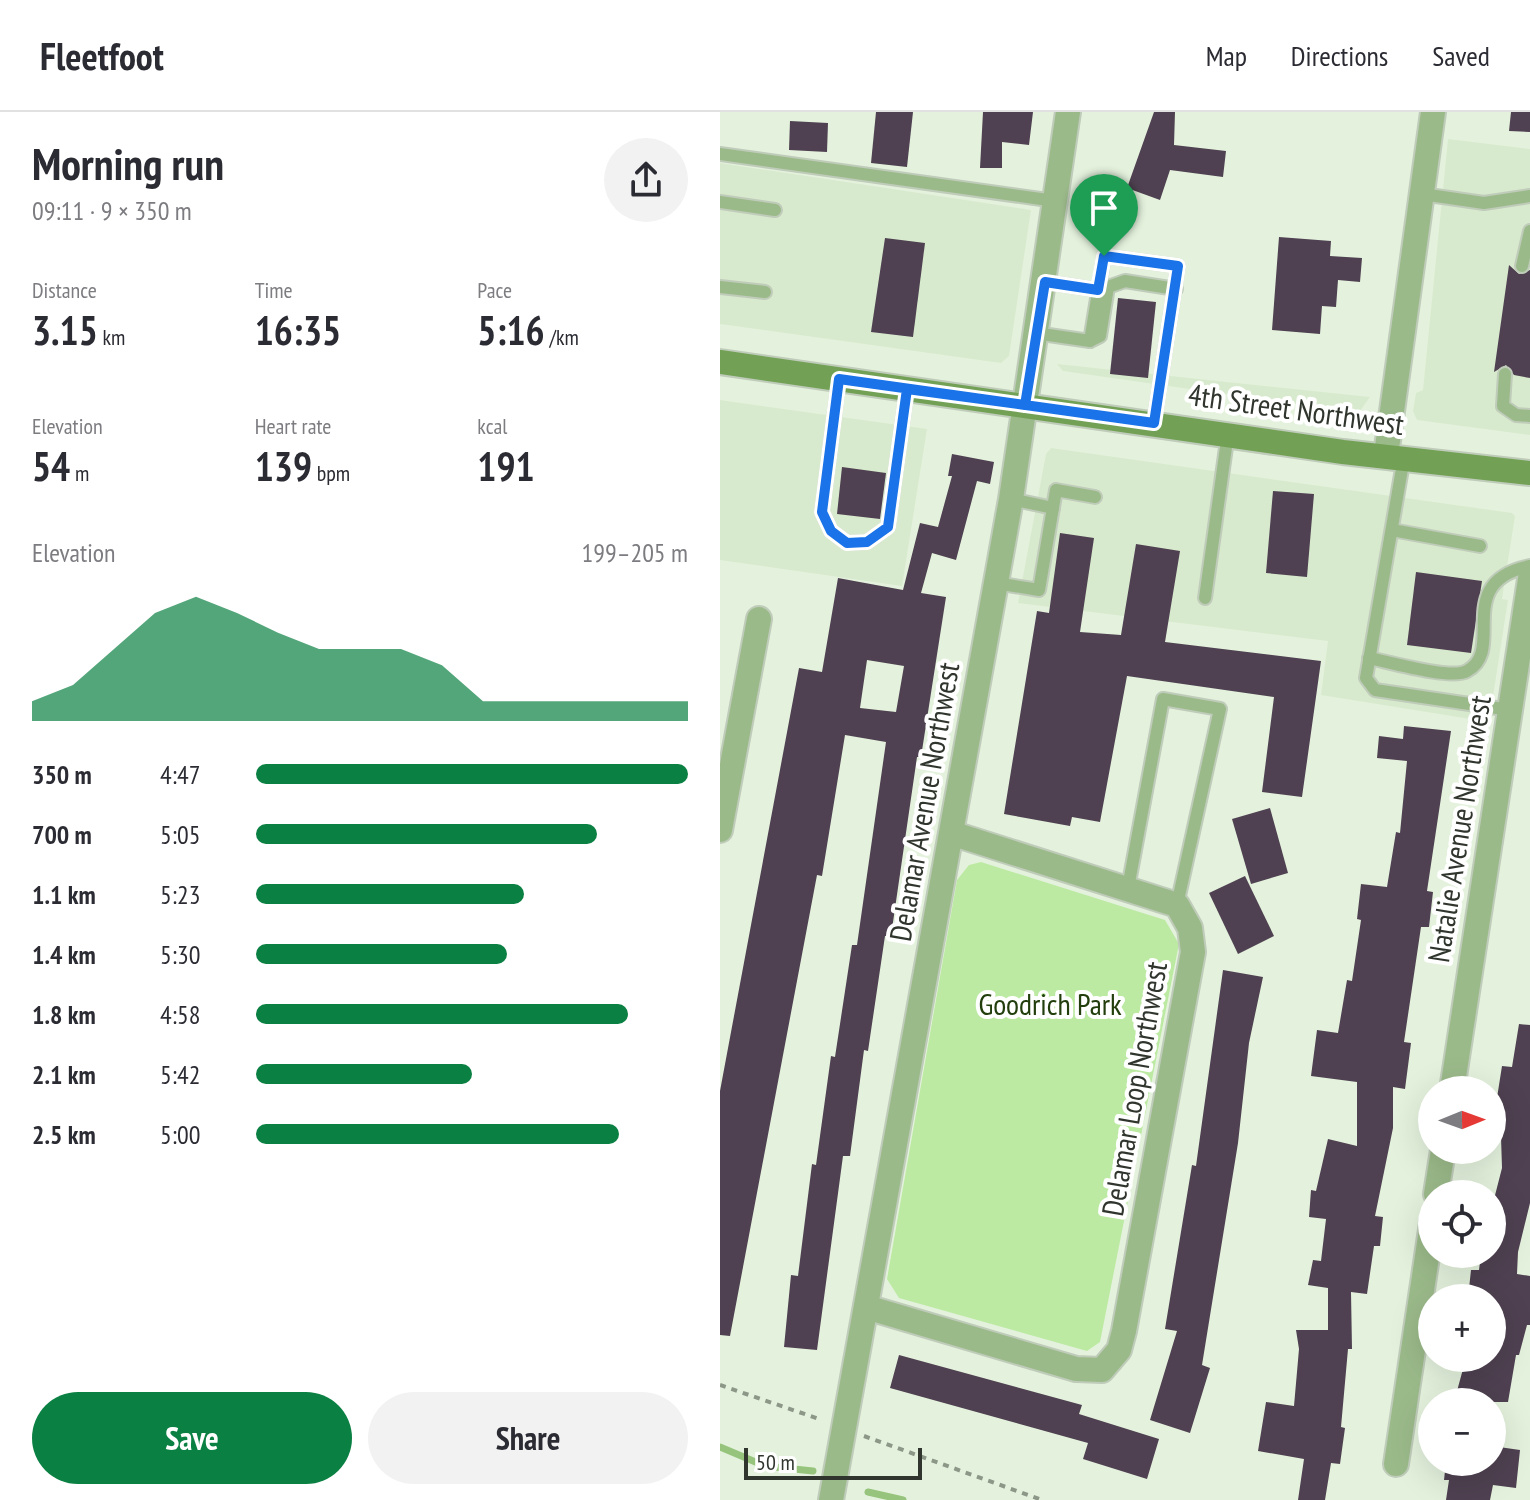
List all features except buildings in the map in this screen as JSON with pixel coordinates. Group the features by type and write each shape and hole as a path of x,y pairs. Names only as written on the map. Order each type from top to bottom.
{"main road":[{"name":"4th Street Northwest","path":"720,362 1530,473"}],"street":[{"name":"Delamar Avenue Northwest","path":"831,1500 954,834 1011,499 1068,112"},
{"path":"1395,456 1433,112"},
{"name":"Natalie Avenue Northwest","path":"1454,1076 1510,710 1523,675 1530,579"},
{"path":"720,830 759,619"},
{"path":"954,834 1177,905"},
{"name":"Delamar Loop Northwest","path":"866,1307 1076,1369 1102,1370 1119,1350 1193,952 1190,928 1177,905"},
{"path":"1396,1464 1425,1268"}],"lane":[{"path":"720,154 1055,201"},
{"path":"1422,194 1484,203 1530,196"},
{"path":"720,202 775,210"},
{"path":"1522,266 1530,231"},
{"path":"1090,341 1104,256 1178,266 1154,423"},
{"path":"1035,333 1090,341 1100,336 1108,287 1125,281 1176,289"},
{"path":"1045,282 1098,290"},
{"path":"720,287 765,292"},
{"path":"1505,374 1503,406 1516,415 1530,416"},
{"path":"839,379 822,512 831,531 847,543 867,542 888,527 907,389"},
{"path":"1205,598 1228,433"},
{"path":"1395,456 1392,530 1366,678 1375,690 1510,710"},
{"path":"996,583 1039,590 1056,490 1095,497"},
{"path":"1011,499 1053,508"},
{"path":"1392,530 1480,546"},
{"path":"1369,658 1452,674 1467,672 1479,659 1489,588 1498,576 1530,566"},
{"path":"1128,888 1163,699 1220,709 1177,905"}],"path":[{"path":"720,1385 825,1421"},
{"path":"865,1436 1042,1500"}],"shaded area":[{"path":"1448,139 1530,149 1530,435 1417,420 1413,411 1416,393 1423,390"},
{"path":"720,163 1031,210 1009,356 1001,363 720,324"},
{"path":"1057,364 1370,397 1360,411 1352,412 1063,371"},
{"path":"720,400 927,429 902,586 720,560"},
{"path":"1051,448 1512,513 1515,516 1502,599 1508,600 1489,722 1321,695 1328,641 1018,603 1046,454"}],"green space":[{"name":"Goodrich Park","path":"981,862 1165,920 1179,944 1100,1342 1087,1351 899,1298 887,1279 957,880 969,865"}],"waterway":[{"path":"720,1447 765,1466 813,1471"},
{"path":"868,1492 903,1500"}],"route":[{"path":"1104,256 1098,290 1045,282 1025,405 907,389 888,527 867,542 847,543 831,531 822,512 839,379 1025,405 1154,423 1178,266 1104,256"}]}
